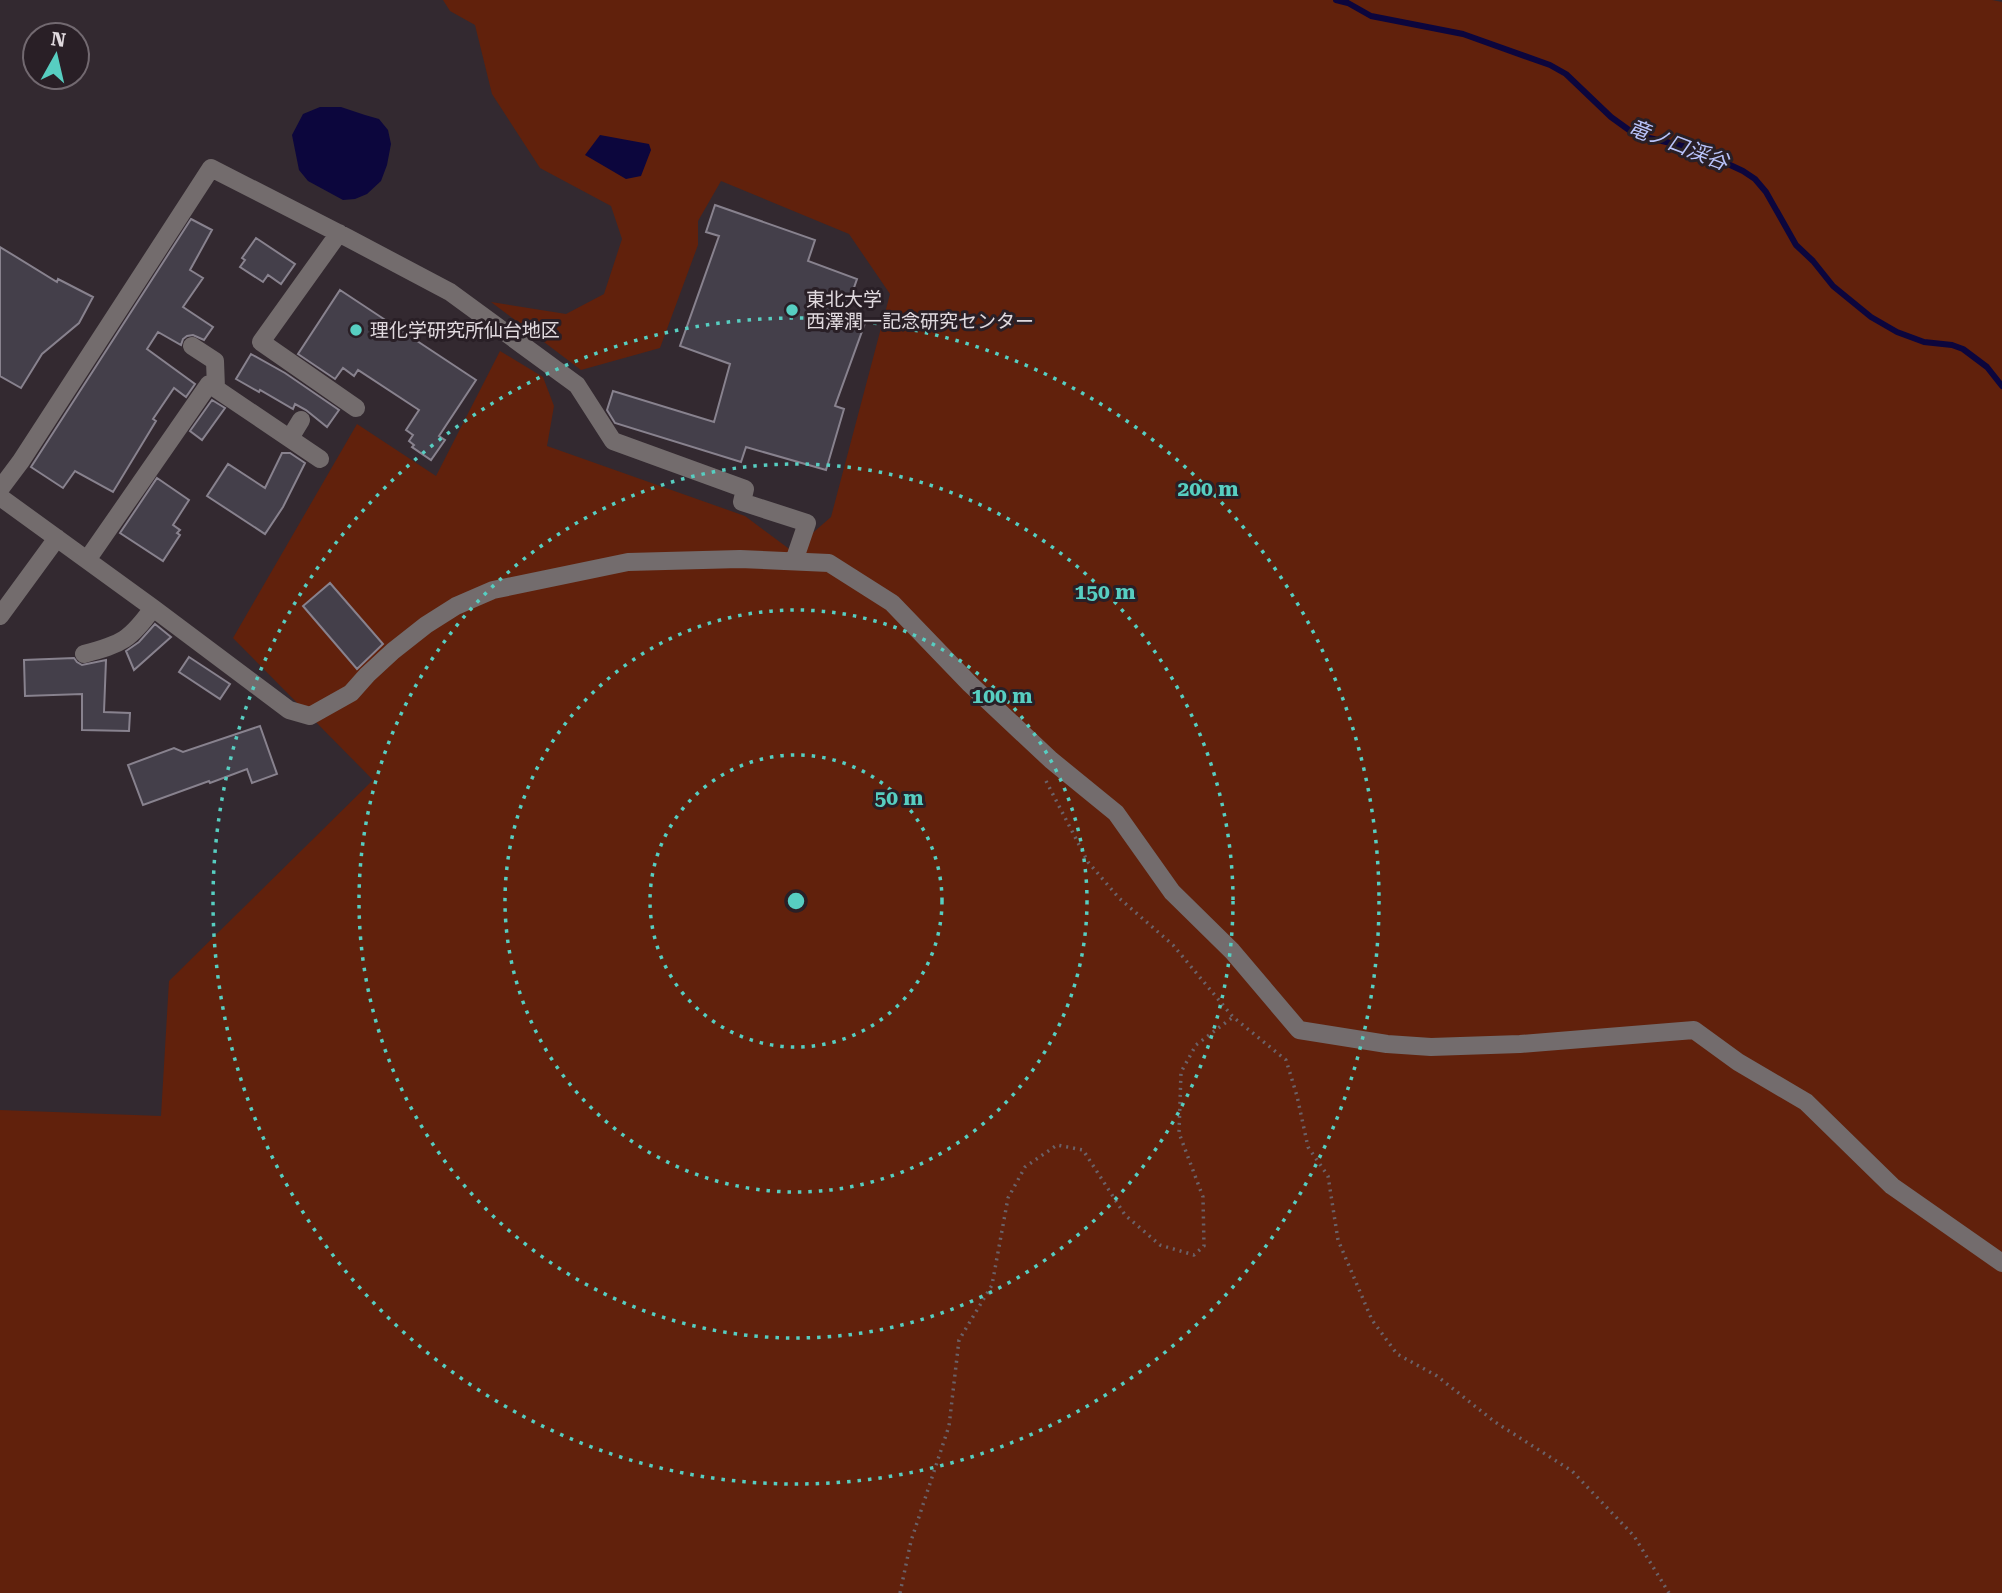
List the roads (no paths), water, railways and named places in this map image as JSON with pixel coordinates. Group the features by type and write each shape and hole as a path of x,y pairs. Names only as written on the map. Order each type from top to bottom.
{"street":[{"path":"0,489 21,461 211,168 450,292 577,385 613,441 746,489 742,502 807,523 794,561"},
{"path":"339,233 261,342 356,408"},
{"path":"192,346 215,361 216,388"},
{"path":"88,560 209,384 320,458"},
{"path":"290,438 301,420"},
{"path":"0,498 289,710 310,716 351,693 393,651 426,625 456,606 494,590 628,562 740,559 829,563 892,603 988,701 1051,760 1116,813 1172,892 1232,951 1299,1030 1387,1044 1431,1047 1520,1044 1694,1030 1738,1062 1806,1102 1892,1186 2002,1263"},
{"path":"0,616 57,538"},
{"path":"84,654 115,646 138,629 153,608"}],"waterway":[{"name":"竜ノ口渓谷","path":"1336,0 1348,3 1371,16 1463,34 1550,65 1566,74 1611,117 1629,130 1645,137 1696,149 1743,171 1755,179 1766,192 1796,245 1833,286 1871,317 1897,332 1924,342 1963,349 1987,367 2002,386"}],"place":[{"name":"東北大学 西澤潤一記念研究センター","path":"792,310"},
{"name":"理化学研究所仙台地区","path":"356,330"}]}
